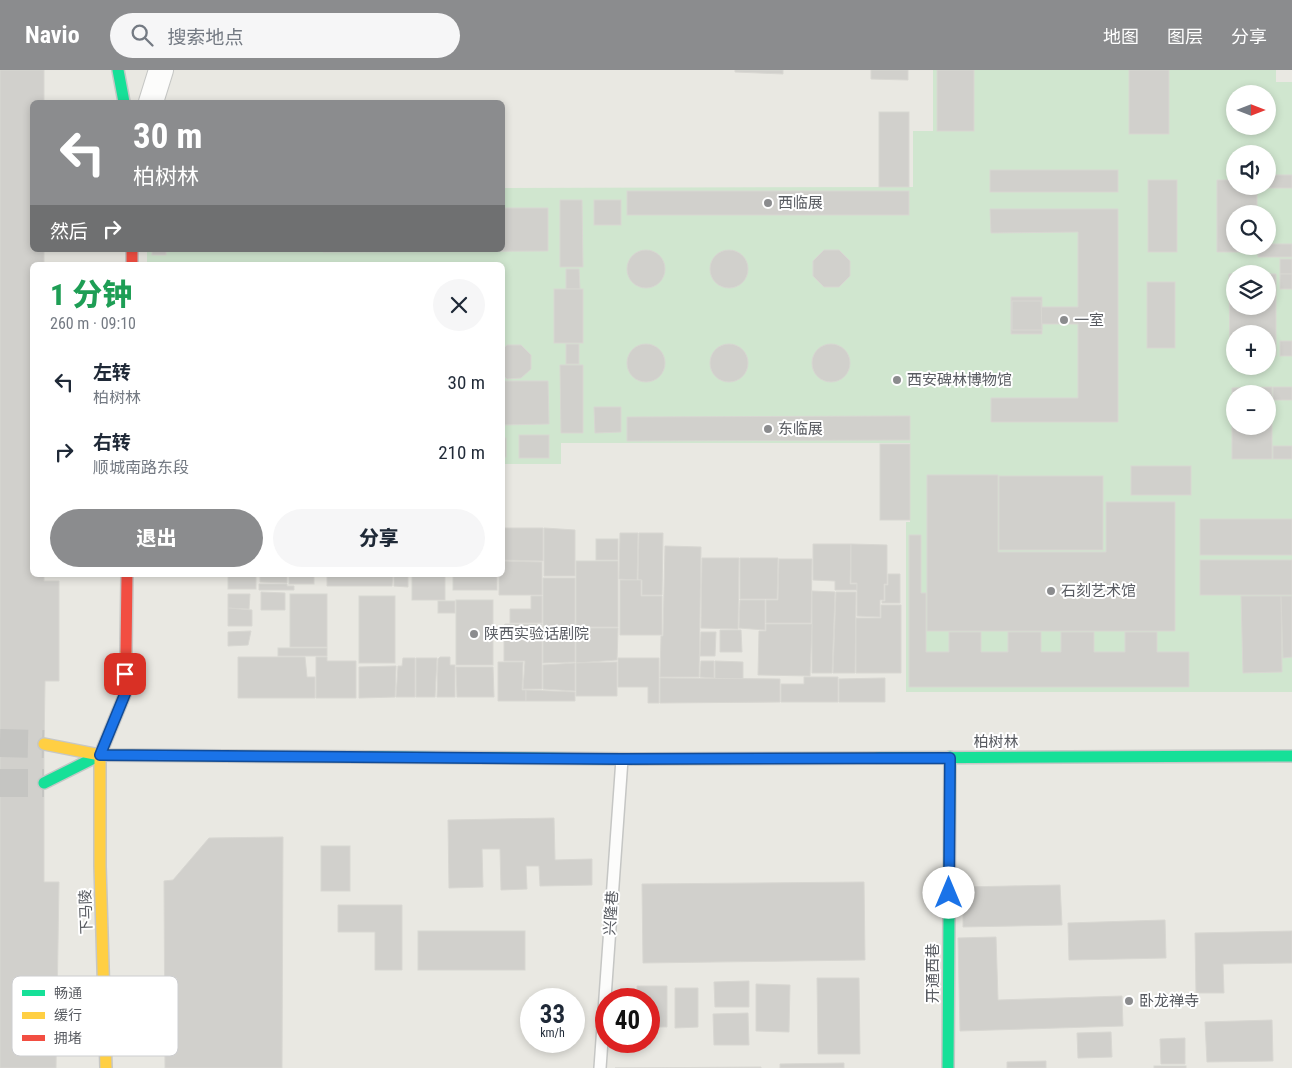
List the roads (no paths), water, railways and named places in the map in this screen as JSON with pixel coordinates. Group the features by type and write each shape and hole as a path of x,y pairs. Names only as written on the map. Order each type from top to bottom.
{"main road":[{"path":"118,70 124,100"},
{"path":"44,783 100,755 125,694 127,577"},
{"name":"柏树林","path":"44,744 100,755 622,759 1292,756"},
{"name":"下马陵","path":"100,755 100,866 103,976"},
{"name":"开通西巷","path":"948,1068 950,758"}],"street":[{"path":"152,100 161,70"}],"lane":[{"name":"兴隆巷","path":"600,1068 622,759"}],"tunnel":[{"path":"0,743 44,744"},
{"path":"0,783 44,783"}],"place":[{"name":"西临展","path":"768,203"},
{"name":"一室","path":"1064,320"},
{"name":"西安碑林博物馆","path":"897,380"},
{"name":"东临展","path":"768,429"},
{"name":"石刻艺术馆","path":"1051,591"},
{"name":"陕西实验话剧院","path":"474,634"},
{"name":"卧龙禅寺","path":"1129,1001"}]}
